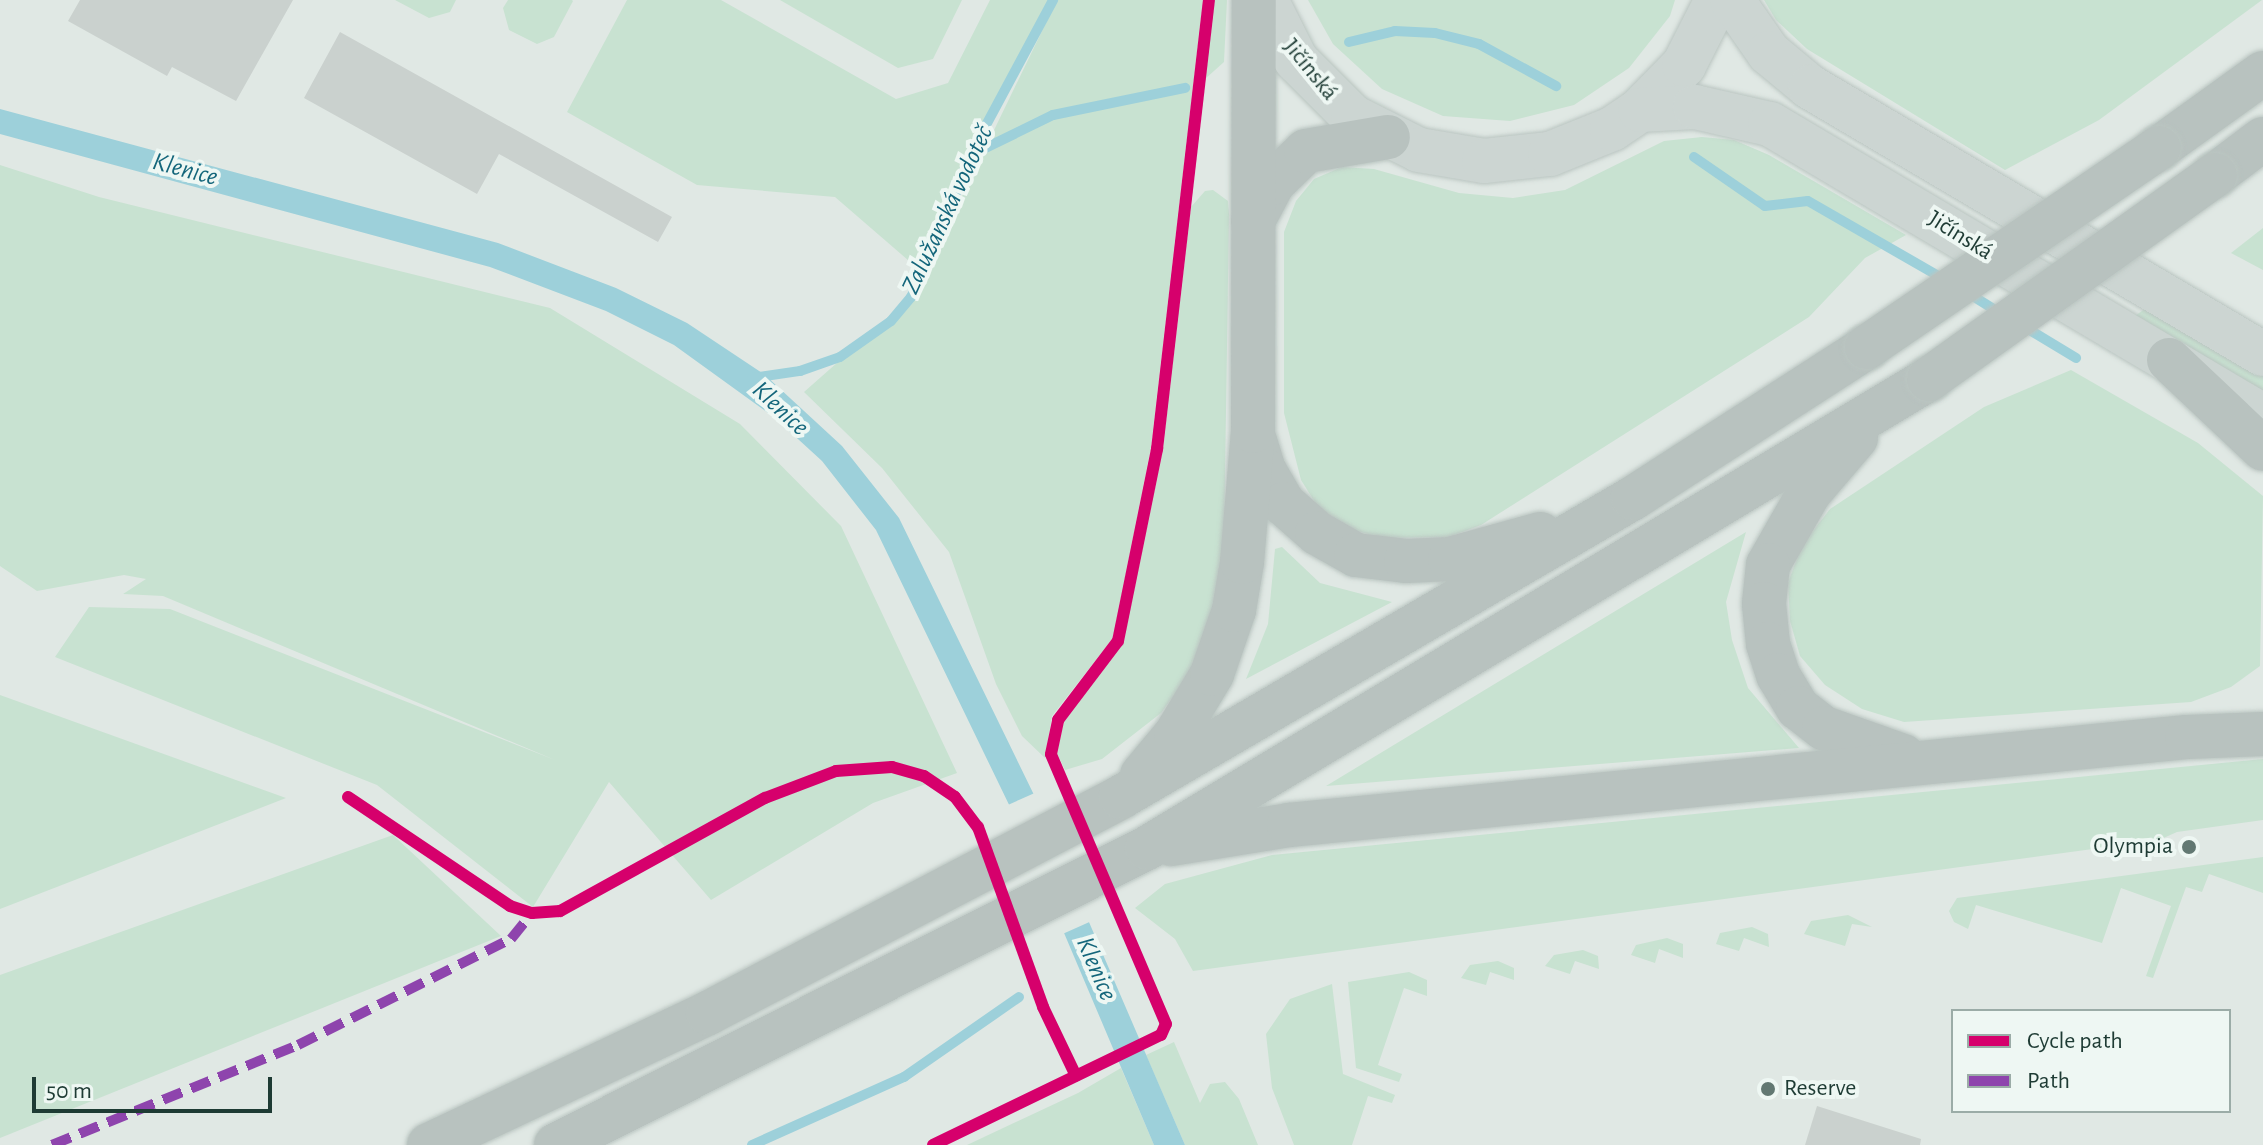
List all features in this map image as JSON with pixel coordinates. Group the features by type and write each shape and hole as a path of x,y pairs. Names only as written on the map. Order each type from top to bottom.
{"highway":[{"path":"1121,797 1176,734 1224,649 1242,562 1253,431 1254,0"},
{"path":"429,1145 708,1013 947,891 1121,797 1633,498 1867,347 2159,148 2263,73"},
{"path":"1253,221 1273,183 1306,151 1388,137"},
{"path":"1925,762 1863,746 1824,728 1798,708 1778,675 1764,604 1768,565 1809,493 1863,431 1929,379 2263,139"},
{"path":"2169,360 2263,449"},
{"path":"556,1145 972,940 1147,848 1929,379"},
{"path":"1253,431 1264,470 1284,504 1317,533 1356,555 1406,561 1450,559 1537,536 1633,498"},
{"path":"2187,737 2263,704"},
{"path":"1147,848 1289,825 2187,737 2263,734"}],"main road":[{"name":"Jičínská","path":"1266,0 1296,60 1322,91 1388,137 1451,157 1517,160 1582,143 1640,110 1684,65 1717,0"},
{"path":"1732,0 1769,53 1810,87 2263,354"},
{"name":"Jičínská","path":"1640,110 1695,107 1770,124 2263,416"}],"green space":[{"path":"395,0 456,0 450,12 429,18"},
{"path":"508,0 573,1 554,37 537,44 509,30 503,8"},
{"path":"627,0 721,0 896,99 948,83 990,0 1055,0 916,267 835,197 697,185 567,112"},
{"path":"780,0 962,0 933,59 898,68"},
{"path":"1057,0 1203,0 1151,447 1113,638 1052,716 1045,758 1022,736 996,684 949,552 882,468 804,392 898,309 923,277"},
{"path":"1214,0 1227,0 1224,62 1205,79"},
{"path":"1308,0 1675,0 1670,16 1629,68 1574,105 1510,121 1443,116 1382,89 1333,44"},
{"path":"1764,0 2262,0 2099,120 2005,170 1807,49 1776,20"},
{"path":"1702,137 1734,140 1769,155 1906,235 1865,258 1809,317 1481,525 1449,537 1382,538 1347,528 1318,507 1301,480 1284,413 1284,232 1296,201 1314,179 1342,167 1374,169 1459,193 1513,198 1565,190 1664,141"},
{"path":"0,165 99,197 550,308 740,424 841,526 957,773 873,803 711,900 609,782 533,907 377,785 55,657 89,607 170,609 555,760 163,596 123,594 146,579 124,575 37,591 0,566"},
{"path":"1213,190 1228,201 1229,214 1224,543 1214,616 1194,668 1161,713 1102,759 1065,770 1057,753 1064,721 1123,643 1163,449 1191,207 1205,191"},
{"path":"2263,228 2263,270 2231,253"},
{"path":"2149,306 2263,373 2263,397 2132,318"},
{"path":"2071,370 2198,443 2263,496 2260,666 2231,687 2191,702 1904,722 1862,709 1825,685 1800,656 1790,621 1788,583 1802,545 1830,509 1984,407"},
{"path":"1746,532 1726,602 1732,640 1748,688 1799,748 1326,786"},
{"path":"1282,547 1320,583 1392,602 1246,679 1268,624 1275,549"},
{"path":"0,695 286,798 0,909"},
{"path":"2263,759 2263,820 2177,832 2159,840 1193,971 1175,939 1135,908 1165,884 1272,855"},
{"path":"393,835 501,936 0,1138 0,975"},
{"path":"2263,857 2263,893 2209,874 2202,892 2186,887 2153,978 2146,976 2171,906 2121,888 2102,943 1976,905 1968,929 1954,922 1949,911 1957,898"},
{"path":"1848,915 1872,927 1852,924 1845,946 1804,934 1811,921"},
{"path":"1752,927 1768,934 1769,947 1744,938 1739,951 1716,944 1720,933"},
{"path":"1667,938 1683,944 1683,958 1659,949 1655,963 1631,955 1636,945"},
{"path":"1583,950 1598,956 1599,969 1575,961 1570,974 1545,966 1554,955"},
{"path":"1498,961 1514,968 1514,980 1490,972 1486,985 1461,978 1470,965"},
{"path":"1409,972 1427,980 1427,996 1404,988 1378,1065 1402,1074 1399,1082 1356,1068 1348,982"},
{"path":"1332,984 1343,1074 1395,1095 1392,1103 1368,1096 1352,1145 1294,1145 1272,1088 1266,1034 1290,999"},
{"path":"1174,1042 1200,1103 1210,1084 1225,1082 1239,1099 1258,1145 1185,1145 1146,1055"},
{"path":"1121,1068 1154,1145 967,1145 1078,1093"}],"water":[{"name":"Klenice","path":"0,109 498,243 616,288 687,323 765,375 842,446 899,518 1036,799 1185,1145 1154,1145 1014,815 876,530 822,461 775,418 674,345 606,311 490,267 0,134"}],"pier":[{"path":"1037,792 1094,920 1062,934 1005,806"}],"building":[{"path":"80,0 293,0 236,101 172,67 167,76 68,21"},
{"path":"340,32 672,217 658,242 499,154 477,194 304,98"},
{"path":"1817,1106 1921,1139 1920,1145 1805,1145"}],"waterway":[{"name":"Zalužanská vodoteč","path":"752,378 800,371 840,357 891,321 911,297 932,257 970,155 1053,0"},
{"path":"1349,42 1395,31 1435,33 1479,44 1556,86"},
{"path":"971,155 1053,115 1185,88"},
{"path":"1694,157 1765,206 1808,201 1947,281"},
{"path":"1968,293 2002,314"},
{"path":"2023,326 2076,358"},
{"path":"752,1145 904,1077 1019,997"}],"marked path":[{"path":"52,1145 298,1045 511,939 532,913"}],"cycle path":[{"path":"933,1145 1161,1035 1166,1024 1051,754 1058,720 1118,641 1157,449 1209,0"},
{"path":"348,797 510,906 532,913 560,911 765,798 836,771 892,767 924,776 955,797 978,827 1043,1007 1076,1076"}],"place":[{"name":"Olympia","path":"2189,847"},
{"name":"Reserve","path":"1768,1089"}]}
